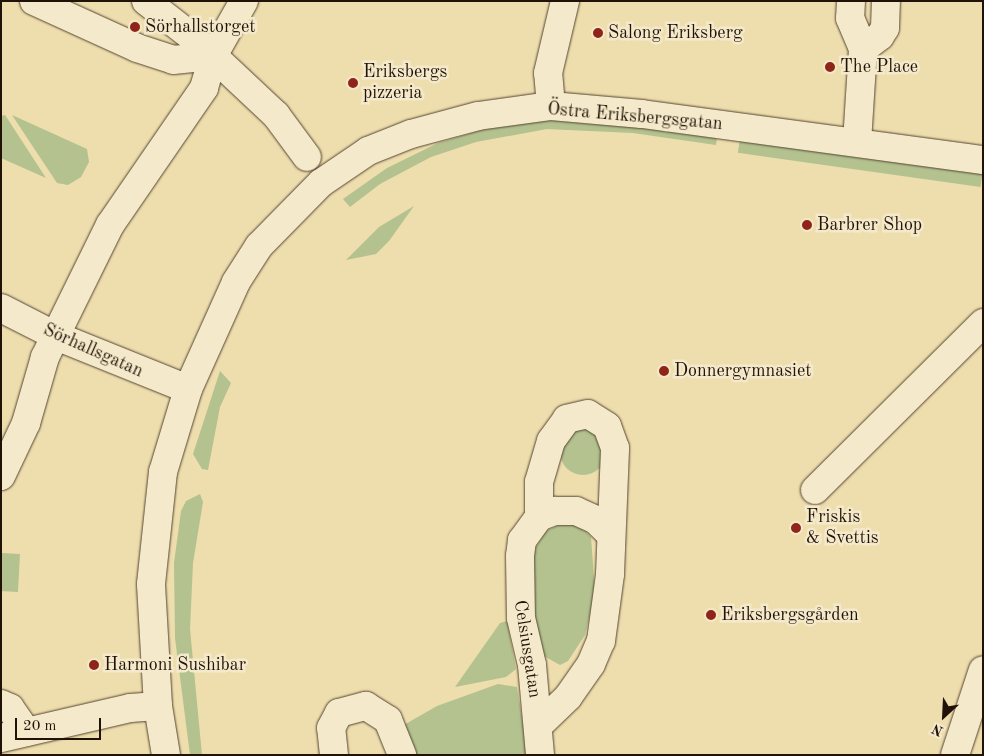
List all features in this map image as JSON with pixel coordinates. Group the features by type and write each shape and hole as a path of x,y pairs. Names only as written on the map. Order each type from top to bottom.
{"street":[{"path":"34,1 137,48 173,60 213,56"},
{"path":"146,1 213,56 276,115 307,157"},
{"path":"1,476 26,424 40,369 110,225 204,88 213,56 244,1"},
{"path":"851,1 850,18 863,49 857,142"},
{"path":"863,49 880,36 885,28 886,1"},
{"path":"551,106 548,73 568,3"},
{"name":"Östra Eriksbergsgatan","path":"166,755 158,706 151,584 163,472 188,389 236,282 259,246 321,183 368,151 411,134 478,116 551,106 642,114 983,160"},
{"name":"Sörhallsgatan","path":"1,308 56,336 188,389"},
{"path":"815,490 983,323"},
{"name":"Celsiusgatan","path":"538,726 568,697 591,664 601,640 610,574 614,448 607,426 588,414 567,419 552,441 539,482 539,517 522,540 518,592 538,726 540,755"},
{"path":"539,517 555,511 576,511 596,520 610,534"},
{"path":"954,755 983,670"},
{"path":"1,704 10,708 27,732"},
{"path":"1,738 130,708 158,706"},
{"path":"334,755 332,728 339,713 366,706 388,720 402,755"}],"green space":[{"path":"5,115 46,178 1,158 1,116"},
{"path":"12,115 87,149 89,162 81,177 68,185 57,183"},
{"path":"566,118 716,134 716,145 633,133 547,129 476,142 431,157 380,184 350,207 343,199 387,168 438,143 495,126"},
{"path":"740,138 983,172 981,187 738,153"},
{"path":"414,206 389,241 376,254 346,260 379,227"},
{"path":"220,371 231,383 220,407 208,470 202,469 193,454"},
{"path":"583,429 596,433 602,439 606,452 602,465 596,471 583,475 570,471 564,465 560,452 564,439 570,433"},
{"path":"200,494 203,502 193,563 190,629 202,755 190,755 175,638 174,563 181,511 186,501"},
{"path":"566,522 578,524 591,537 595,592 585,635 568,661 560,665 542,655 532,595 533,552 546,531"},
{"path":"1,553 20,554 18,592 1,591"},
{"path":"507,621 516,669 506,677 455,687 500,623"},
{"path":"498,684 517,687 528,755 410,755 402,726 437,706"}],"place":[{"name":"Sörhallstorget","path":"135,27"},
{"name":"Salong Eriksberg","path":"598,33"},
{"name":"The Place","path":"830,67"},
{"name":"Eriksbergs pizzeria","path":"353,83"},
{"name":"Barbrer Shop","path":"807,225"},
{"name":"Donnergymnasiet","path":"664,371"},
{"name":"Friskis & Svettis","path":"796,528"},
{"name":"Eriksbergsgården","path":"711,615"},
{"name":"Harmoni Sushibar","path":"94,665"}]}
